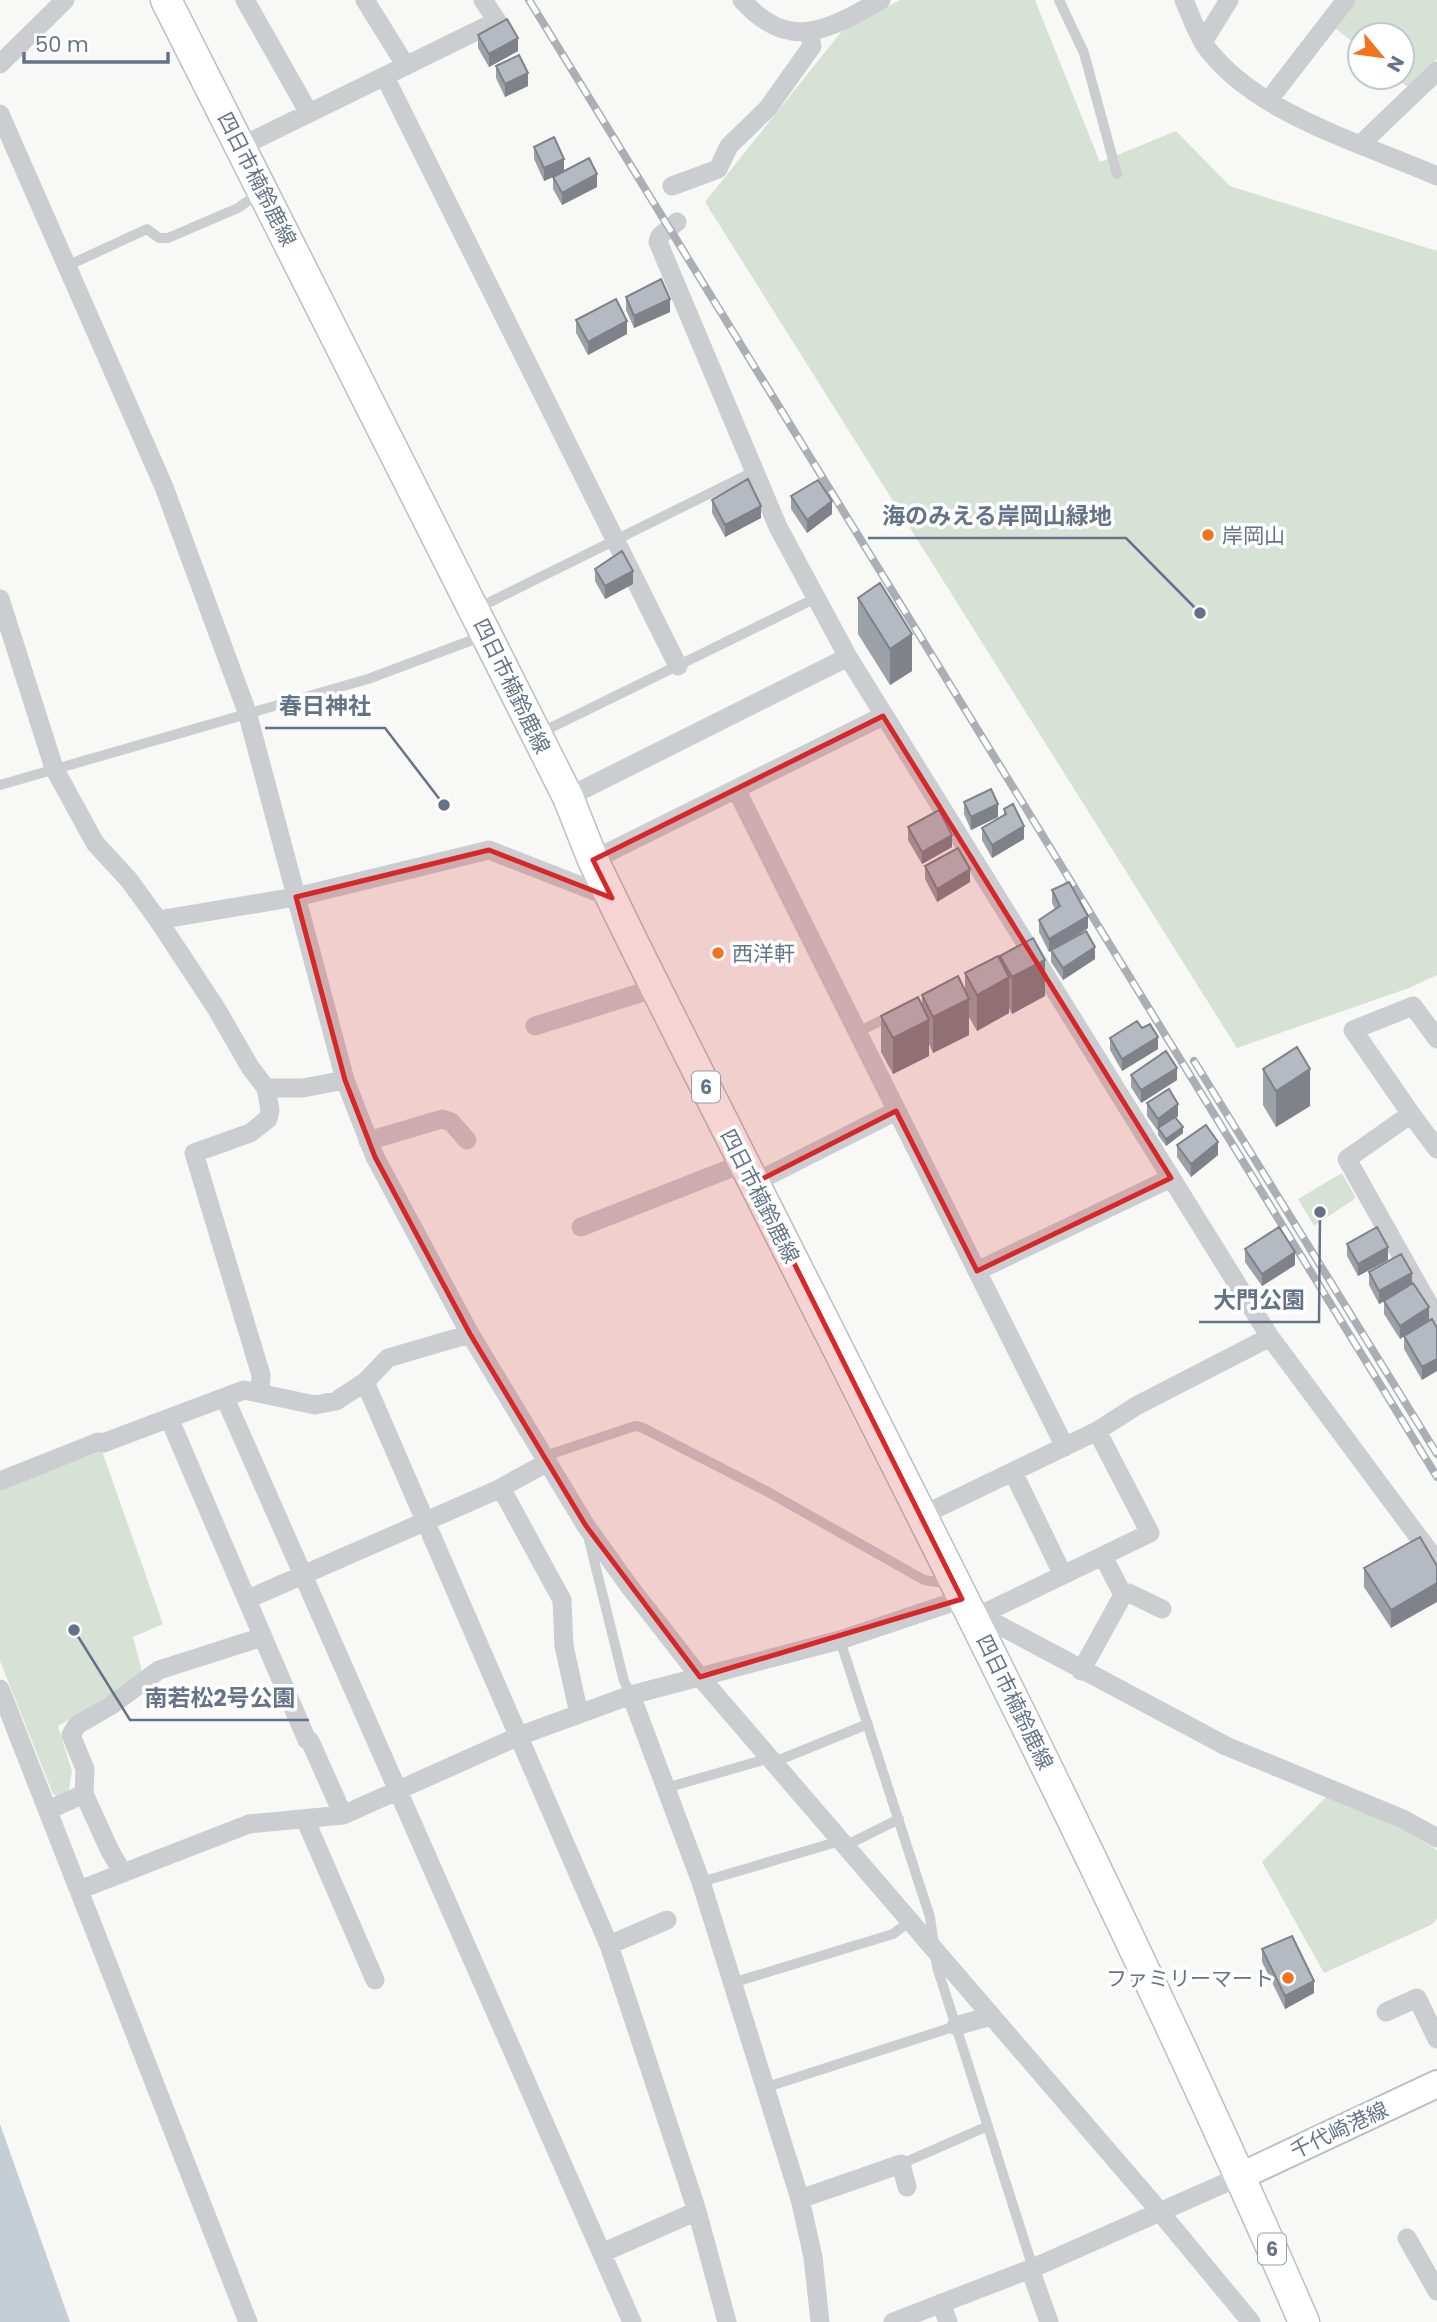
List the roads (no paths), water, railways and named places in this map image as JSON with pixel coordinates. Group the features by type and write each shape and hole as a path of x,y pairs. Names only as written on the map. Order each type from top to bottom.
{"main road":[{"name":"四日市楠鈴鹿線","path":"166,0 568,797 593,860 920,1517 968,1604 1241,2176 1304,2322"},
{"name":"千代崎港線","path":"1241,2176 1437,2084"}],"street":[{"path":"0,64 65,0"},
{"path":"245,0 309,113"},
{"path":"365,0 406,66"},
{"path":"240,146 496,21 484,0"},
{"path":"742,0 759,19 781,31 809,32 848,19 881,0"},
{"path":"1184,0 1203,42 1238,80 1268,101 1437,176"},
{"path":"1203,42 1228,0"},
{"path":"1268,101 1346,0"},
{"path":"672,186 718,169 729,146 768,108 812,46 809,32"},
{"path":"1362,143 1437,71"},
{"path":"385,77 678,666"},
{"path":"0,114 164,487 247,712 345,1080 368,1141 470,1334 586,1526 700,1677 1251,2322"},
{"path":"677,222 660,236 658,242 778,527 848,657 1020,950 1171,1178 1270,1338 1437,1562"},
{"path":"0,599 54,768 95,843 129,880 158,920 216,1008 250,1067 266,1088 270,1110 268,1119 250,1133 194,1153 261,1375 260,1393"},
{"path":"568,797 848,657"},
{"path":"593,860 883,716"},
{"path":"736,789 1065,1447"},
{"path":"158,920 296,897 489,850 612,898"},
{"path":"535,1026 656,988"},
{"path":"1437,1039 1413,1006 1353,1030 1437,1149"},
{"path":"266,1088 303,1088 345,1080"},
{"path":"582,1227 749,1173 896,1111"},
{"path":"1411,1114 1348,1158 1431,1291 1437,1319"},
{"path":"368,1141 442,1119 451,1122 467,1140"},
{"path":"977,1271 1171,1178"},
{"path":"0,1481 98,1441 103,1443 244,1390 315,1405 336,1401 365,1382 388,1358 470,1334"},
{"path":"920,1517 1097,1431 1136,1406 1270,1338"},
{"path":"365,1382 609,1945 697,2211 727,2322"},
{"path":"225,1398 400,1790 632,2322"},
{"path":"169,1418 262,1637 343,1815"},
{"path":"79,1890 249,1824 343,1815 519,1736 631,1695 840,1640 1063,1575 1150,1533 1097,1431"},
{"path":"248,1599 501,1488 546,1459"},
{"path":"1013,1472 1063,1575"},
{"path":"501,1488 562,1600 564,1646 579,1714"},
{"path":"1103,1556 1123,1595"},
{"path":"1081,1671 1123,1595 1129,1593 1162,1609"},
{"path":"968,1604 1081,1671 1226,1746 1403,1819 1437,1838"},
{"path":"124,1873 110,1851 84,1794 85,1769 71,1735 77,1725 110,1706 159,1671 262,1637"},
{"path":"0,1689 248,2322"},
{"path":"631,1695 701,1882 800,2199 813,2257 820,2322"},
{"path":"48,1810 84,1794"},
{"path":"305,1819 375,1980"},
{"path":"609,1945 667,1920"},
{"path":"1386,2012 1417,1998 1437,2039"},
{"path":"956,2026 991,2016"},
{"path":"800,2199 901,2164 907,2188"},
{"path":"893,2322 1031,2268 1241,2176"},
{"path":"602,2253 697,2211"},
{"path":"1407,2238 1437,2291"},
{"path":"1031,2268 1049,2322"},
{"path":"941,2303 948,2322"}],"lane":[{"path":"1059,0 1084,52 1117,174"},
{"path":"67,266 147,229 159,238 168,238 239,208 263,191"},
{"path":"0,785 368,679 481,622 615,541 755,471"},
{"path":"536,734 816,598"},
{"path":"858,1032 906,1008"},
{"path":"546,1459 635,1426 641,1427 770,1493 968,1604"},
{"path":"586,1526 624,1681 631,1695"},
{"path":"840,1640 930,1917 934,1952 1031,2268"},
{"path":"666,1788 772,1760 868,1724"},
{"path":"701,1882 843,1843 899,1819"},
{"path":"732,1983 893,1934 909,1922"},
{"path":"766,2087 956,2026"},
{"path":"901,2164 907,2158 988,2126"}],"railway":[{"path":"529,0 1437,1477"},
{"path":"1194,1061 1437,1454"}],"place":[{"name":"岸岡山","path":"1208,535"},
{"name":"海のみえる岸岡山緑地","path":"1200,613"},
{"name":"春日神社","path":"444,805"},
{"name":"西洋軒","path":"718,953"},
{"name":"大門公園","path":"1320,1212"},
{"name":"南若松2号公園","path":"74,1630"},
{"name":"ファミリーマート","path":"1288,1978"}]}
